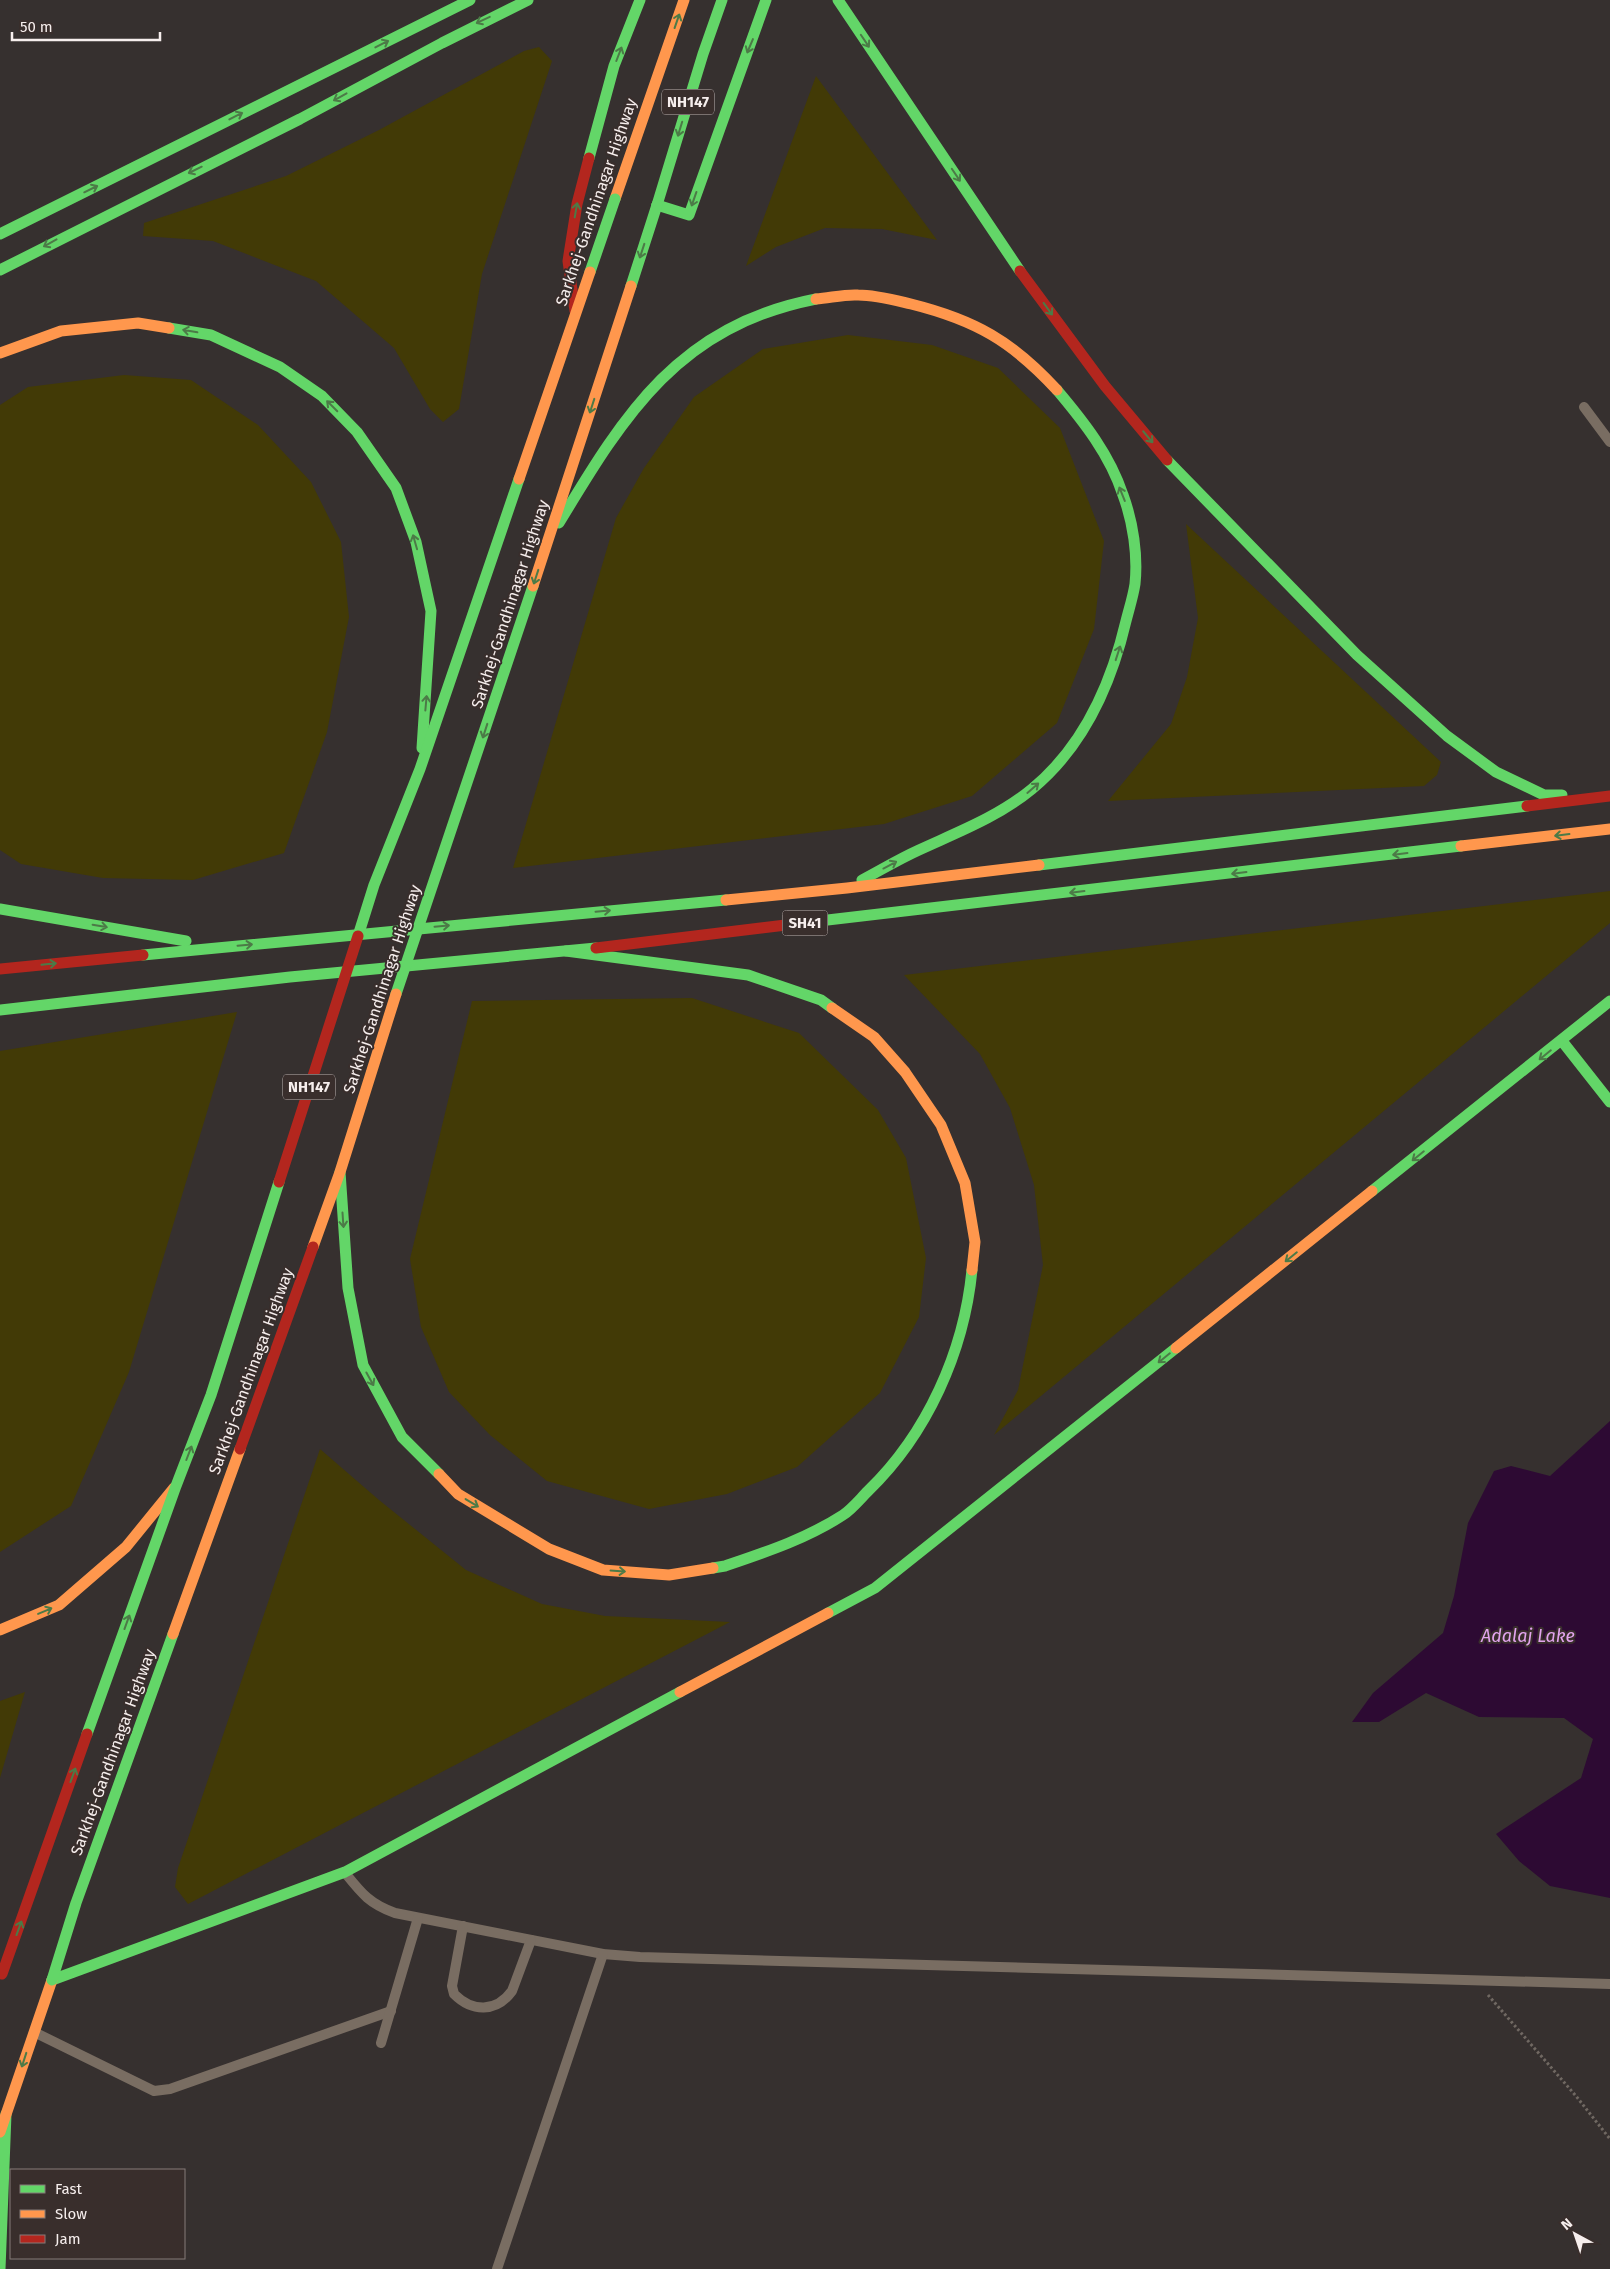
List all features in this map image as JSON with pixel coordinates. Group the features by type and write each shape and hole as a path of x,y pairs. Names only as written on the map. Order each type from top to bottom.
{"main road":[{"path":"0,234 470,0"},
{"path":"0,270 70,232 301,118 468,27 528,0"},
{"path":"575,310 568,261 577,204 614,66 640,0"},
{"name":"Sarkhej-Gandhinagar Highway","path":"1,1977 176,1486 211,1395 374,885 420,769 575,310 684,0"},
{"name":"Sarkhej-Gandhinagar Highway","path":"52,1980 76,1903 340,1172 395,996 547,544 657,205 703,54 722,0"},
{"path":"657,205 689,215 766,0"},
{"path":"838,0 1029,284 1105,386 1168,462 1357,654 1447,736 1496,772 1544,795 1606,796"},
{"path":"547,544 623,423 662,377 690,353 719,335 772,309 816,298 860,295 911,304 958,317 1001,339 1043,375 1077,414 1108,458 1128,510 1135,581 1124,634 1110,674 1088,726 1061,762 1031,791 1007,807 960,833 915,851 847,888"},
{"path":"0,353 61,331 138,322 211,335 280,367 322,396 357,432 396,488 416,542 431,611 428,679 420,769"},
{"name":"SH41","path":"0,969 847,888 1606,796"},
{"name":"SH41","path":"0,1010 290,977 566,951 1610,829"},
{"path":"0,909 221,948"},
{"path":"340,1172 348,1288 363,1365 402,1437 458,1494 549,1549 603,1570 670,1575 725,1566 792,1544 844,1514 891,1469 925,1418 952,1362 970,1293 975,1242 965,1183 942,1126 905,1072 874,1037 821,1000 748,974 566,951"},
{"path":"52,1980 345,1872 875,1588 1610,1001"},
{"path":"1562,1041 1610,1102"},
{"path":"0,1630 59,1605 126,1546 176,1486"},
{"name":"NH147","path":"0,2132 52,1980"},
{"path":"0,2269 6,2114"}],"lane":[{"path":"1584,407 1610,442"},
{"path":"345,1872 364,1897 378,1907 395,1913 603,1954 640,1957 1610,1984"},
{"path":"381,2043 418,1918"},
{"path":"463,1926 452,1986 454,1994 469,2005 490,2008 507,1998 512,1991 531,1940"},
{"path":"497,2269 603,1954"},
{"path":"33,2032 154,2091 170,2089 391,2011"}],"path":[{"path":"1475,1980 1576,2096 1610,2139"}],"shaded area":[{"path":"539,47 552,61 482,274 459,409 443,422 430,409 394,348 316,281 213,241 143,236 144,223 286,176 379,130 524,51"},
{"path":"816,76 937,240 882,229 825,228 776,247 746,266"},
{"path":"848,335 932,345 998,368 1060,428 1104,541 1094,629 1057,723 972,796 884,824 513,868 616,518 644,468 694,397 763,349"},
{"path":"124,375 191,380 258,425 311,482 341,542 349,617 327,732 284,853 193,880 103,878 21,864 0,850 0,405 28,387"},
{"path":"1186,524 1441,762 1437,775 1424,786 1108,801 1171,724 1187,677 1198,618"},
{"path":"1610,891 1610,923 994,1435 1018,1390 1043,1265 1034,1185 1010,1108 980,1054 904,975"},
{"path":"692,998 799,1033 878,1110 906,1158 926,1258 919,1317 880,1393 797,1467 727,1494 649,1509 547,1481 490,1435 449,1392 421,1327 410,1259 472,1001"},
{"path":"237,1012 129,1372 71,1506 0,1552 0,1051"},
{"path":"320,1449 379,1500 466,1570 542,1604 605,1616 730,1622 188,1904 175,1887 178,1868"},
{"path":"25,1692 0,1778 0,1701"}],"water":[{"name":"Adalaj Lake","path":"1610,1421 1610,1898 1550,1886 1519,1861 1496,1834 1581,1778 1593,1739 1564,1718 1479,1717 1426,1693 1379,1722 1352,1722 1373,1693 1443,1633 1454,1596 1468,1523 1494,1471 1511,1466 1550,1476"}],"traffic: fast":[{"path":"0,234 470,0"},
{"path":"0,270 300,119 442,43 528,0"},
{"path":"589,158 614,66 640,0"},
{"path":"657,205 703,54 722,0"},
{"path":"657,205 689,215 766,0"},
{"path":"838,0 1020,271"},
{"path":"590,272 615,199"},
{"path":"631,286 657,205"},
{"path":"559,523 608,445 634,410 661,380 692,352 727,330 768,312 816,299"},
{"path":"169,328 211,335 280,367 322,396 357,432 396,488 416,542 431,611 422,748"},
{"path":"862,880 912,853 992,816 1032,789 1066,754 1080,734 1103,691 1120,645 1134,589 1136,573 1134,539 1127,505 1111,466 1077,414 1057,390"},
{"path":"1167,460 1357,655 1447,736 1496,772 1544,795 1562,795"},
{"path":"358,936 374,885 420,769 519,479"},
{"path":"396,994 533,586"},
{"path":"1039,865 1527,806"},
{"path":"819,921 1461,846"},
{"path":"143,955 726,900"},
{"path":"0,909 186,941"},
{"path":"0,1010 290,977 596,948"},
{"path":"566,951 748,975 821,1000 832,1008"},
{"path":"1372,1191 1610,1001"},
{"path":"1562,1041 1610,1102"},
{"path":"340,1172 348,1288 363,1365 402,1437 439,1474"},
{"path":"87,1734 176,1486 211,1395 279,1182"},
{"path":"713,1568 725,1566 771,1550 829,1524 850,1510 889,1469 925,1418 939,1390 961,1331 968,1301 972,1270"},
{"path":"828,1613 875,1588 1176,1348"},
{"path":"52,1980 76,1903 173,1634"},
{"path":"52,1980 345,1872 680,1692"},
{"path":"0,2269 6,2114"}],"traffic: slow":[{"path":"615,199 684,0"},
{"path":"519,479 590,272"},
{"path":"533,586 631,286"},
{"path":"816,299 865,295 911,304 954,317 973,325 1008,345 1057,390"},
{"path":"0,353 61,331 138,323 169,328"},
{"path":"1461,846 1610,829"},
{"path":"726,900 847,888 1039,865"},
{"path":"313,1247 340,1172 396,994"},
{"path":"832,1008 874,1037 905,1072 941,1125 965,1183 975,1242 972,1270"},
{"path":"1176,1348 1372,1191"},
{"path":"173,1634 240,1449"},
{"path":"439,1474 458,1494 549,1549 603,1570 669,1575 713,1568"},
{"path":"0,1630 59,1605 126,1547 174,1488"},
{"path":"680,1692 828,1613"},
{"path":"0,2132 52,1980"}],"traffic: jam":[{"path":"575,311 568,261 577,204 589,158"},
{"path":"1020,271 1105,386 1167,460"},
{"path":"1527,806 1610,796"},
{"path":"596,948 819,921"},
{"path":"279,1182 358,936"},
{"path":"0,969 143,955"},
{"path":"240,1449 313,1247"},
{"path":"2,1974 87,1734"}]}
